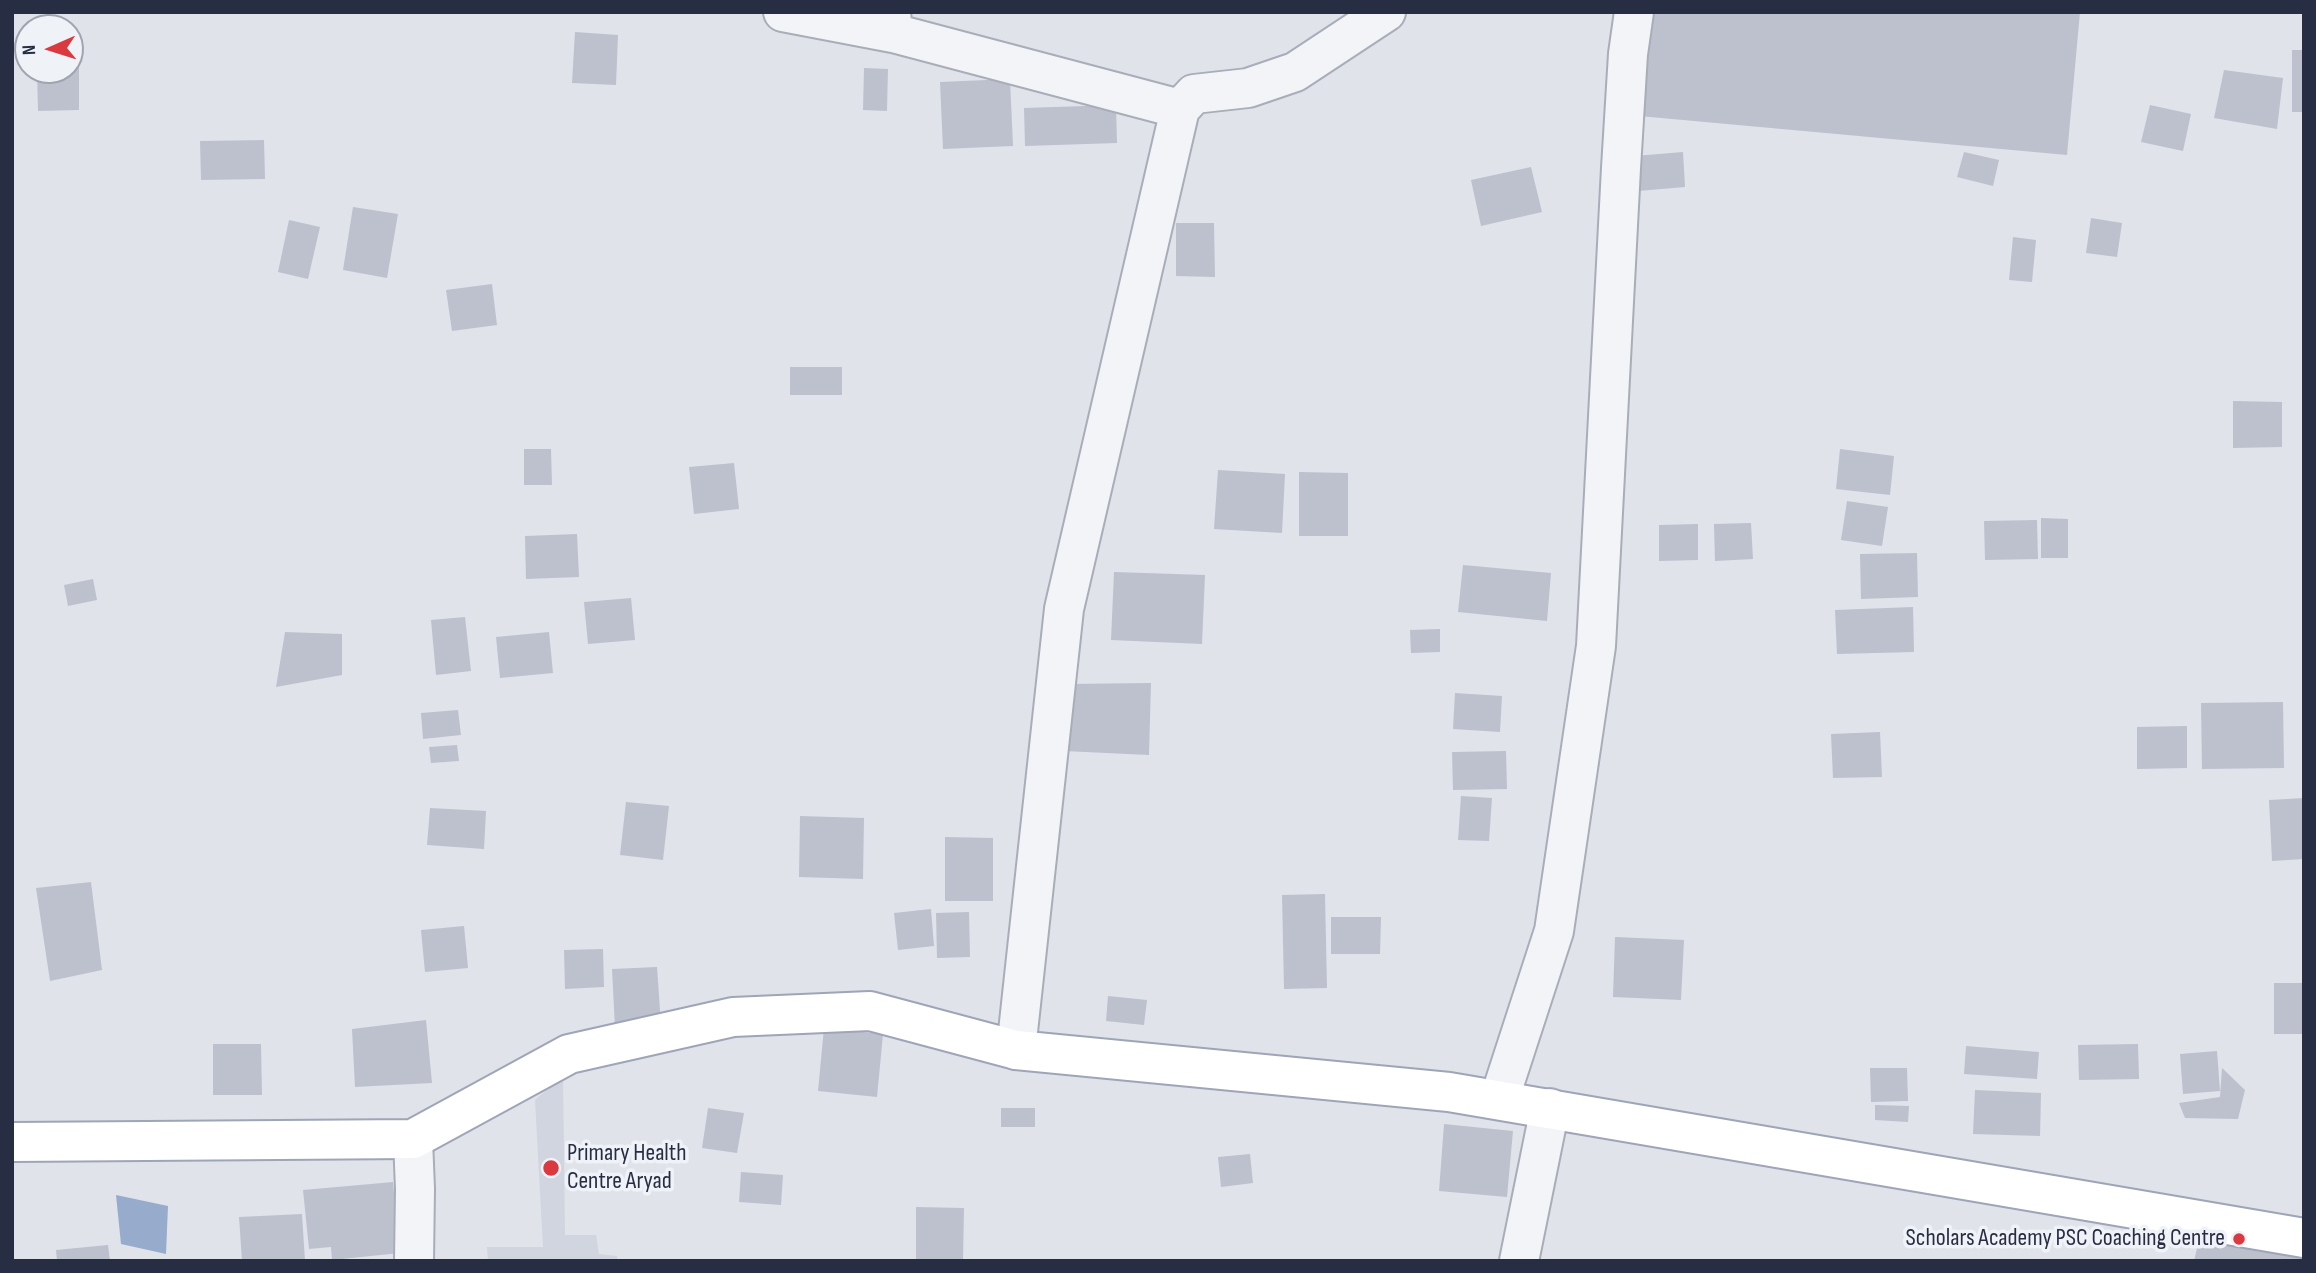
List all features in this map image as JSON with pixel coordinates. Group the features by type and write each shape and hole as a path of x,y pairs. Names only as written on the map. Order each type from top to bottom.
{"main road":[{"path":"12,1142 413,1139 569,1054 733,1017 870,1011 1016,1050 1449,1092 2304,1238"}],"street":[{"path":"783,12 892,23 1180,108"},
{"path":"1016,1050 1064,608 1180,108 1194,93 1248,88 1295,72 1386,12"},
{"path":"1499,1100 1554,932 1596,646 1628,54 1634,12"},
{"path":"1518,1261 1550,1108"},
{"path":"413,1139 414,1261"}],"shaded area":[{"name":"Primary Health Centre Aryad","path":"563,1076 565,1235 596,1235 599,1254 617,1256 618,1261 488,1261 487,1247 543,1247 535,1100"}],"water":[{"path":"116,1195 168,1206 166,1254 121,1244"}],"building":[{"path":"1648,12 2080,12 2067,155 1639,116"},
{"path":"575,32 618,35 616,85 572,83"},
{"path":"2292,50 2304,50 2304,112 2292,112"},
{"path":"864,68 888,69 887,111 863,110"},
{"path":"2224,70 2283,78 2277,129 2214,118"},
{"path":"1010,79 1013,146 943,149 940,82"},
{"path":"37,84 79,84 79,110 38,111"},
{"path":"1116,105 1117,143 1025,146 1024,108"},
{"path":"2150,105 2191,114 2183,151 2141,142"},
{"path":"264,140 265,179 201,180 200,141"},
{"path":"1683,152 1685,187 1638,191 1635,156"},
{"path":"1964,152 1999,160 1993,186 1957,177"},
{"path":"1531,167 1542,212 1481,226 1471,180"},
{"path":"353,207 398,214 387,278 343,270"},
{"path":"2091,218 2122,223 2117,257 2086,253"},
{"path":"289,220 320,227 308,279 278,272"},
{"path":"1176,223 1214,223 1215,277 1176,276"},
{"path":"2013,237 2036,240 2032,282 2009,280"},
{"path":"492,284 497,325 452,331 446,290"},
{"path":"790,367 842,367 842,395 790,395"},
{"path":"2233,401 2282,402 2282,447 2233,448"},
{"path":"524,449 551,449 552,485 524,485"},
{"path":"1840,449 1894,456 1890,495 1836,489"},
{"path":"734,463 739,509 694,514 689,467"},
{"path":"1218,470 1285,474 1282,533 1214,529"},
{"path":"1299,472 1348,473 1348,536 1299,536"},
{"path":"1847,501 1888,507 1882,546 1841,540"},
{"path":"2041,518 2068,519 2068,558 2041,558"},
{"path":"2037,520 2038,559 1985,560 1984,521"},
{"path":"1751,523 1753,559 1715,561 1714,524"},
{"path":"1698,524 1698,560 1659,561 1659,525"},
{"path":"577,534 579,577 526,579 525,536"},
{"path":"1917,553 1918,597 1861,599 1860,554"},
{"path":"1463,565 1551,573 1547,621 1458,612"},
{"path":"1114,572 1205,575 1202,644 1111,640"},
{"path":"93,579 97,600 68,606 64,585"},
{"path":"631,598 635,640 588,644 584,602"},
{"path":"1913,607 1914,652 1837,654 1835,610"},
{"path":"465,617 471,671 436,675 431,620"},
{"path":"1440,629 1440,652 1411,653 1410,630"},
{"path":"285,632 342,634 342,675 276,687"},
{"path":"549,632 553,673 500,678 496,637"},
{"path":"1151,683 1149,755 1064,751 1069,684"},
{"path":"1455,693 1502,696 1500,732 1453,729"},
{"path":"2283,702 2284,768 2202,769 2201,703"},
{"path":"458,710 461,735 423,739 421,713"},
{"path":"2187,726 2187,768 2137,769 2137,727"},
{"path":"1880,732 1882,777 1833,778 1831,734"},
{"path":"457,745 459,761 431,763 429,747"},
{"path":"1506,751 1507,789 1453,790 1452,752"},
{"path":"1461,796 1492,798 1489,841 1458,840"},
{"path":"2304,798 2304,859 2272,861 2269,800"},
{"path":"626,802 669,806 663,860 620,855"},
{"path":"430,808 486,811 484,849 427,845"},
{"path":"800,816 864,818 863,879 799,877"},
{"path":"945,837 993,838 993,901 945,901"},
{"path":"91,882 102,970 50,981 36,888"},
{"path":"1325,894 1327,988 1284,989 1282,895"},
{"path":"931,909 934,946 898,950 894,913"},
{"path":"969,912 970,957 937,958 936,913"},
{"path":"1331,917 1381,917 1380,954 1331,954"},
{"path":"464,926 468,968 425,972 421,930"},
{"path":"1615,937 1684,940 1681,1000 1613,997"},
{"path":"603,949 604,987 565,989 564,950"},
{"path":"657,967 661,1025 615,1028 612,969"},
{"path":"2274,983 2304,983 2304,1034 2274,1034"},
{"path":"1108,996 1147,1000 1144,1025 1106,1021"},
{"path":"426,1020 432,1083 355,1087 352,1029"},
{"path":"824,1028 883,1034 877,1097 818,1091"},
{"path":"213,1044 261,1044 262,1095 213,1095"},
{"path":"2138,1044 2139,1079 2079,1080 2078,1045"},
{"path":"1966,1046 2039,1052 2037,1079 1964,1074"},
{"path":"2217,1051 2220,1091 2183,1094 2180,1054"},
{"path":"1870,1068 1907,1068 1908,1101 1871,1102"},
{"path":"2222,1068 2245,1090 2238,1119 2185,1118 2179,1103 2220,1097"},
{"path":"1975,1090 2041,1093 2040,1136 1973,1134"},
{"path":"1875,1105 1909,1106 1908,1122 1875,1120"},
{"path":"708,1108 744,1113 737,1153 702,1148"},
{"path":"1001,1108 1035,1108 1035,1127 1001,1127"},
{"path":"1444,1124 1513,1131 1507,1197 1439,1191"},
{"path":"1250,1154 1253,1183 1221,1187 1218,1157"},
{"path":"741,1172 783,1175 781,1205 739,1202"},
{"path":"393,1182 400,1253 332,1260 331,1247 309,1249 303,1190"},
{"path":"916,1207 964,1208 963,1261 916,1261"},
{"path":"302,1214 305,1261 242,1261 239,1217"},
{"path":"2201,1232 2304,1257 2304,1261 2194,1261"},
{"path":"108,1245 110,1261 57,1261 56,1250"}],"place":[{"name":"Primary Health Centre Aryad","path":"551,1168"},
{"name":"Scholars Academy PSC Coaching Centre","path":"2239,1239"}]}
